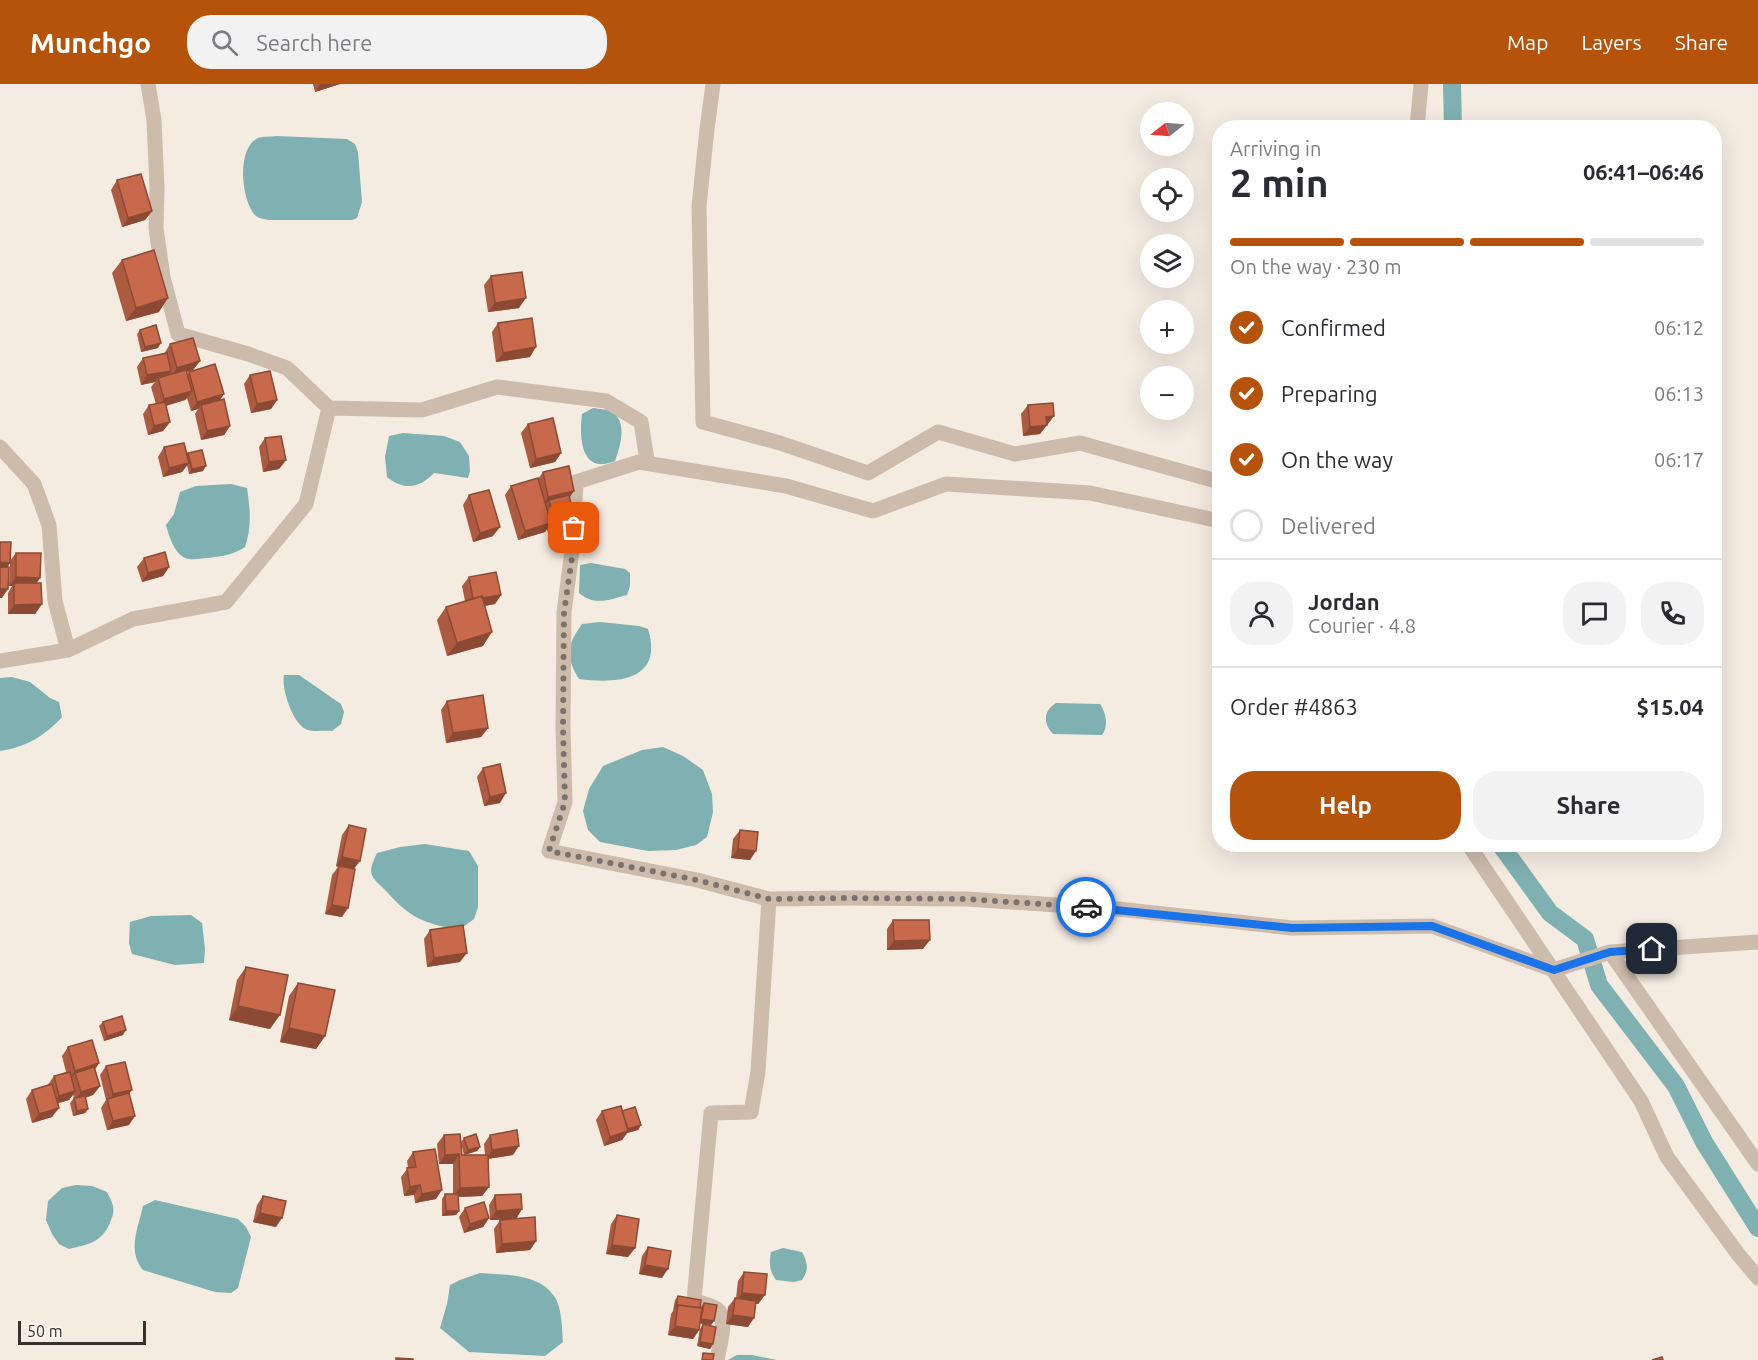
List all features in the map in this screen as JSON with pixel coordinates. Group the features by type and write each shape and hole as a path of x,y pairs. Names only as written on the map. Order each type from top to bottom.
{"street":[{"path":"148,84 154,120 156,228 163,277 178,334 248,354 286,368 329,408 422,410 497,387 606,401 641,422 647,460 576,482 573,551 564,612 565,802 549,851 697,880 769,899 966,899 1118,909 1292,928 1432,926 1554,970 1606,953 1758,942"},
{"path":"714,84 699,206 703,422 780,442 868,473 938,432 1015,454 1080,443 1212,480"},
{"path":"1418,120 1421,84"},
{"path":"0,661 68,650 134,619 226,602 306,504 329,408"},
{"path":"0,447 34,484 49,525 55,601 68,650"},
{"path":"639,462 786,486 873,511 946,484 1090,493 1212,519"},
{"path":"1473,852 1641,1101 1667,1157 1758,1278"},
{"path":"717,1360 723,1332 723,1318 717,1309 694,1300 711,1113 751,1112 758,1072 769,899"},
{"path":"1606,953 1758,1164"}],"water":[{"path":"277,136 347,139 355,144 358,152 362,202 357,218 352,220 269,220 256,216 251,209 244,188 246,152 258,138"},
{"path":"593,408 612,412 620,422 621,435 615,461 604,464 595,463 585,452 581,433 582,414"},
{"path":"403,433 444,436 460,442 469,456 468,478 434,473 417,485 406,486 387,477 385,457 389,436"},
{"path":"231,484 247,488 250,518 245,547 218,557 189,559 184,557 173,545 166,525 174,514 180,492 196,486"},
{"path":"591,563 625,569 630,573 627,595 596,601 579,593 580,565"},
{"path":"600,622 648,629 651,646 649,659 643,669 622,679 608,681 579,679 571,664 570,651 573,638 582,624"},
{"path":"284,675 299,675 341,704 344,712 341,724 332,731 311,731 303,727 289,706 284,689"},
{"path":"12,677 30,682 50,698 59,702 62,717 34,740 0,751 0,678"},
{"path":"1056,703 1100,704 1106,720 1102,735 1053,734 1047,726 1046,718 1049,710"},
{"path":"663,747 683,756 703,770 712,794 713,812 707,837 696,845 676,850 648,851 600,842 588,830 583,811 589,789 603,766 642,750"},
{"path":"425,844 469,851 478,866 478,907 474,919 459,930 427,922 411,914 372,875 371,871 377,853"},
{"path":"191,915 202,923 204,963 175,965 132,954 129,943 130,922 151,916"},
{"path":"76,1185 92,1186 107,1192 113,1211 108,1227 100,1238 69,1249 59,1244 52,1234 46,1220 48,1201 62,1188"},
{"path":"155,1200 238,1219 246,1227 251,1237 238,1288 231,1293 215,1292 143,1270 136,1255 135,1239 143,1206"},
{"path":"783,1248 802,1252 807,1266 802,1280 794,1282 776,1280 770,1266 771,1252"},
{"path":"480,1273 530,1279 547,1288 559,1306 563,1342 545,1356 469,1352 440,1328 450,1285"},
{"path":"737,1355 752,1355 777,1360 728,1360"}],"building":[{"path":"141,174 152,211 128,218 117,180"},
{"path":"154,250 168,298 136,308 122,260"},
{"path":"522,272 526,298 495,303 491,276"},
{"path":"532,318 536,347 503,353 498,323"},
{"path":"156,325 161,343 145,347 140,330"},
{"path":"193,338 200,361 177,368 170,344"},
{"path":"167,353 171,371 147,375 143,358"},
{"path":"215,364 224,394 197,402 189,372"},
{"path":"186,370 192,391 164,399 158,378"},
{"path":"270,371 277,400 257,404 250,375"},
{"path":"224,399 230,426 207,431 201,405"},
{"path":"165,402 170,422 154,426 149,405"},
{"path":"1053,403 1054,416 1046,417 1047,425 1030,427 1028,405"},
{"path":"553,418 561,453 536,459 528,424"},
{"path":"281,436 286,460 269,462 265,438"},
{"path":"184,443 189,463 169,468 164,447"},
{"path":"202,450 206,466 192,469 188,453"},
{"path":"569,466 574,491 548,497 543,472"},
{"path":"538,478 551,523 525,531 511,486"},
{"path":"489,490 500,527 480,533 469,495"},
{"path":"569,495 575,524 555,528 549,500"},
{"path":"0,542 11,542 10,563 0,562"},
{"path":"165,552 169,567 148,573 144,558"},
{"path":"16,553 41,553 40,578 16,577"},
{"path":"0,567 9,567 8,589 0,589"},
{"path":"496,572 501,595 473,599 469,577"},
{"path":"14,583 41,583 42,604 14,605"},
{"path":"482,596 492,632 457,643 446,607"},
{"path":"483,695 488,728 453,733 447,701"},
{"path":"500,764 506,793 490,797 483,768"},
{"path":"349,825 366,829 360,861 342,857"},
{"path":"740,830 758,832 756,851 738,849"},
{"path":"339,866 355,869 348,908 332,905"},
{"path":"893,920 929,920 930,940 894,941"},
{"path":"463,925 467,953 434,958 430,930"},
{"path":"246,967 288,975 280,1015 238,1006"},
{"path":"298,983 335,990 325,1036 289,1028"},
{"path":"122,1016 126,1030 107,1036 103,1022"},
{"path":"92,1040 99,1063 75,1071 68,1047"},
{"path":"125,1062 132,1090 113,1094 106,1066"},
{"path":"94,1067 100,1086 81,1092 75,1073"},
{"path":"70,1072 75,1091 59,1096 54,1076"},
{"path":"52,1084 59,1108 39,1114 32,1090"},
{"path":"129,1093 135,1116 113,1121 107,1099"},
{"path":"85,1096 88,1109 77,1111 74,1098"},
{"path":"621,1106 628,1131 610,1137 602,1111"},
{"path":"635,1107 641,1125 628,1129 622,1111"},
{"path":"517,1130 519,1146 492,1150 490,1135"},
{"path":"460,1134 462,1155 488,1155 489,1187 460,1188 459,1154 445,1155 444,1135"},
{"path":"476,1134 480,1147 468,1150 464,1138"},
{"path":"435,1149 442,1190 422,1194 420,1185 410,1187 407,1168 416,1167 413,1152"},
{"path":"445,1194 458,1194 459,1211 446,1211"},
{"path":"521,1194 522,1209 496,1211 495,1195"},
{"path":"263,1196 286,1201 282,1218 260,1213"},
{"path":"484,1202 489,1218 470,1224 465,1208"},
{"path":"617,1215 639,1219 635,1248 612,1245"},
{"path":"535,1217 536,1241 502,1244 500,1220"},
{"path":"648,1247 671,1251 668,1269 645,1265"},
{"path":"744,1272 767,1274 765,1295 742,1293"},
{"path":"678,1296 701,1300 700,1308 678,1305 676,1307"},
{"path":"735,1298 756,1301 754,1318 733,1315"},
{"path":"704,1303 717,1305 714,1321 701,1319"},
{"path":"678,1305 702,1308 699,1330 675,1326"},
{"path":"703,1324 716,1327 713,1344 700,1342"},
{"path":"703,1353 714,1354 713,1360 702,1360"},
{"path":"396,1358 413,1359 413,1360 396,1360"}],"waterway":[{"path":"1452,84 1453,120"},
{"path":"1506,852 1550,913 1585,939 1599,985 1676,1086 1704,1142 1758,1228"}],"way so far":[{"path":"574,528 564,612 565,802 549,851 697,880 769,899 966,899 1086,907"}],"route":[{"path":"1086,907 1292,928 1432,926 1554,970 1610,952 1652,949"}]}
